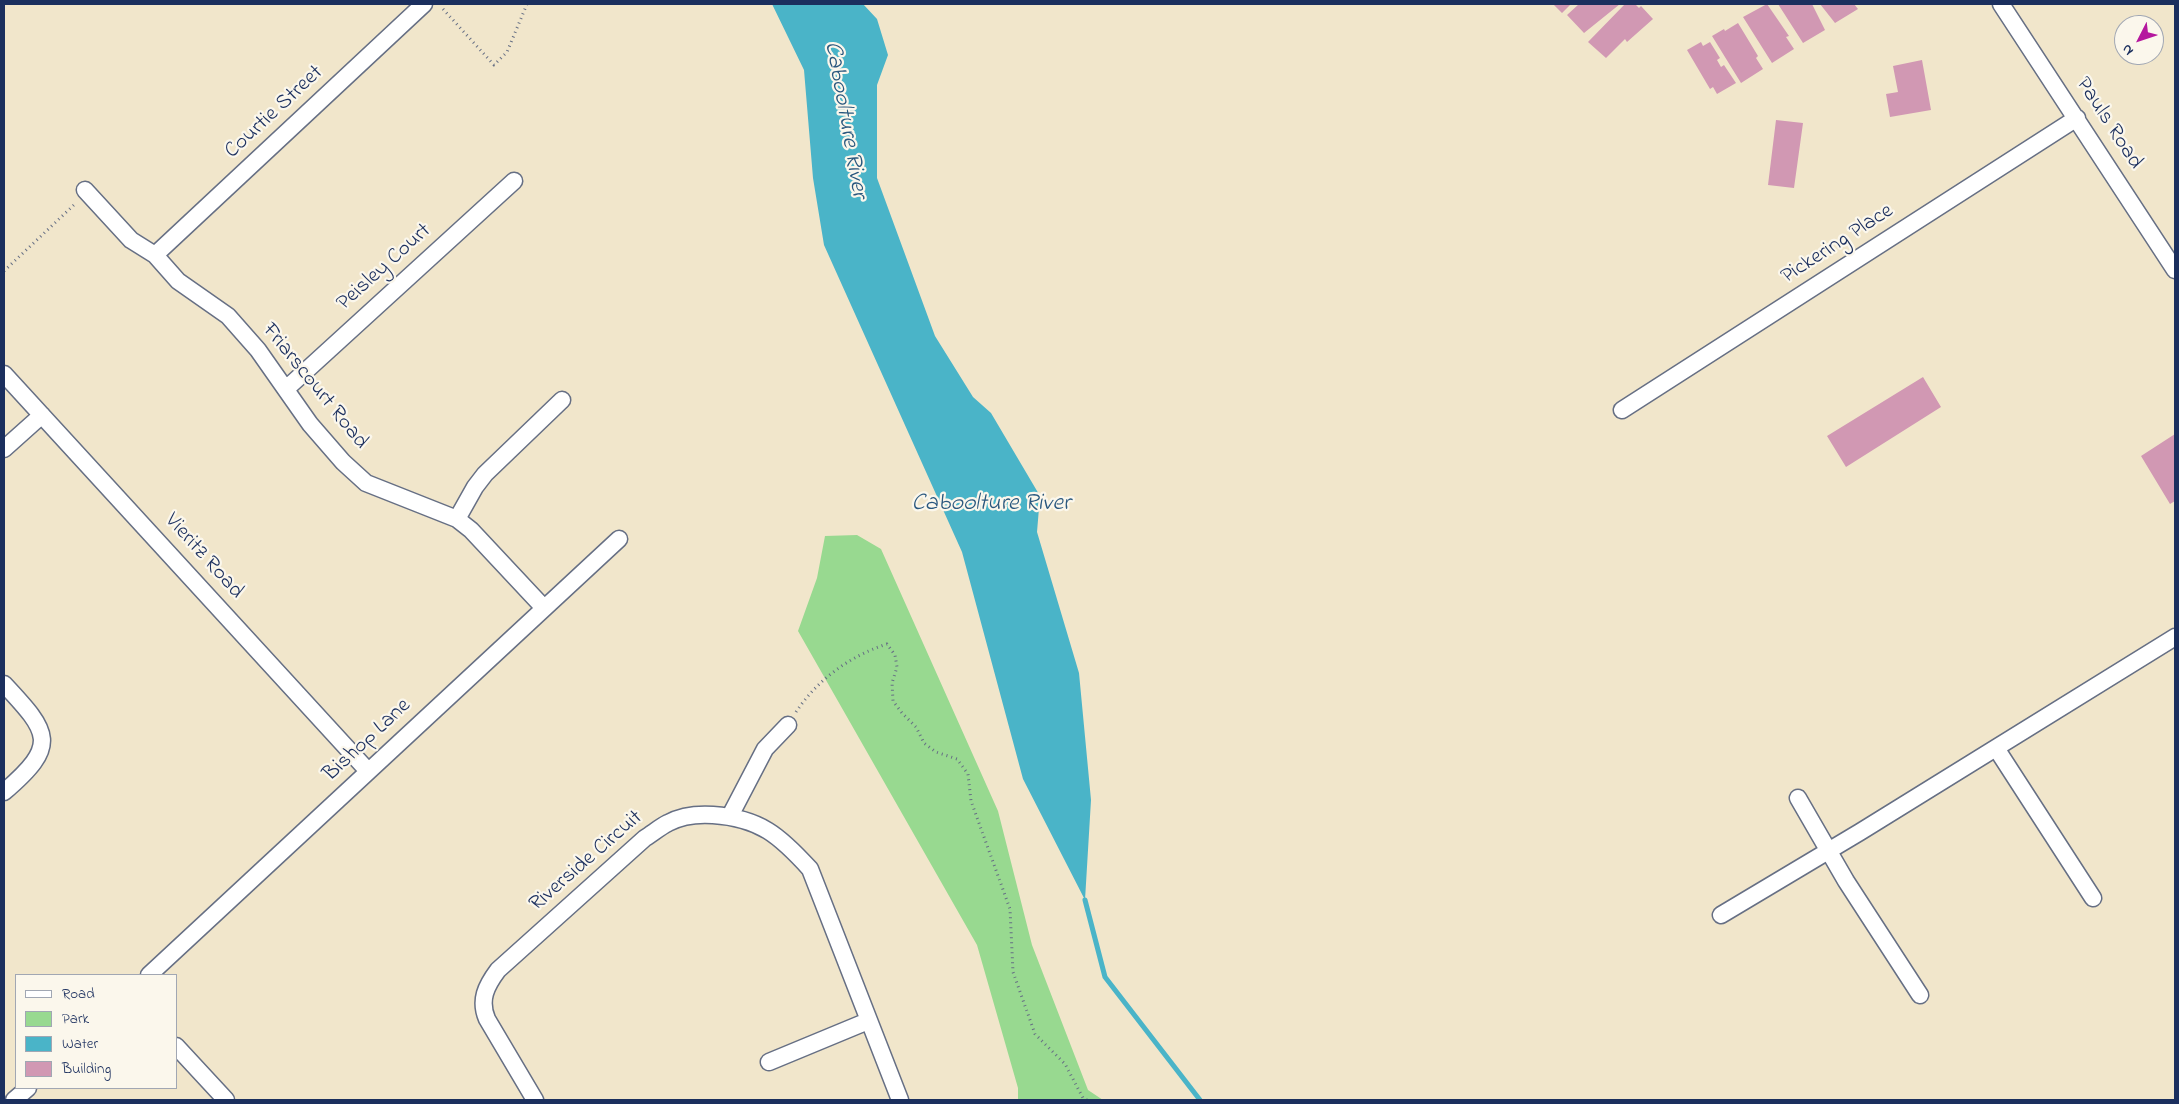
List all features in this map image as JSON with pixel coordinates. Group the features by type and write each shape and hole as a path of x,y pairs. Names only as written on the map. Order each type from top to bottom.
{"street":[{"name":"Courtie Street","path":"155,255 424,4"},
{"name":"Pauls Road","path":"2001,4 2175,270"},
{"name":"Pickering Place","path":"1622,410 2077,118"},
{"name":"Peisley Court","path":"286,389 514,181"},
{"name":"Friarscourt Road","path":"86,191 131,240 155,255 178,280 228,316 258,350 310,424 343,462 366,483 457,519 471,530 544,608"},
{"name":"Vieritz Road","path":"4,374 368,771"},
{"path":"457,519 475,487 485,474 562,400"},
{"path":"4,449 42,415"},
{"name":"Bishop Lane","path":"150,974 618,540"},
{"path":"1721,915 1996,748 2173,645"},
{"path":"4,684 32,714 40,729 42,747 36,762 4,792"},
{"path":"730,816 765,749 788,725"},
{"path":"1996,748 2093,898"},
{"path":"1798,798 1846,881 1920,995"},
{"name":"Riverside Circuit","path":"535,1100 485,1014 483,998 488,983 498,970 645,838 667,823 705,814 750,820 792,848 810,869 900,1100"},
{"path":"770,1062 868,1021"},
{"path":"178,1048 226,1100"},
{"path":"14,1100 27,1089"}],"path":[{"path":"443,9 494,65 507,52 527,4"},
{"path":"4,271 86,191"},
{"path":"788,725 804,700 840,666 887,644 895,655 897,667 892,683 893,700 902,713 916,727 924,743 936,752 957,759 968,774 971,801 1010,909 1013,972 1035,1034 1065,1064 1083,1098 1086,1100"}],"green space":[{"path":"857,535 881,549 998,811 1032,945 1088,1090 1103,1100 1018,1100 1018,1088 977,945 798,631 817,578 825,536"}],"water":[{"name":"Caboolture River","path":"772,4 863,4 877,19 888,55 877,85 877,178 935,336 973,397 991,413 1040,496 1037,532 1079,673 1091,800 1085,900 1023,779 962,552 824,245 813,178 804,70"}],"building":[{"path":"1553,4 1571,4 1562,13"},
{"path":"1579,4 1620,4 1584,33 1567,15"},
{"path":"1625,4 1635,4 1639,8 1641,6 1653,19 1627,42 1625,39 1606,58 1588,42"},
{"path":"1767,4 1789,36 1786,37 1794,49 1772,63 1743,17"},
{"path":"1778,4 1812,4 1825,30 1803,43"},
{"path":"1820,4 1854,4 1858,9 1835,23"},
{"path":"1738,23 1758,56 1756,58 1763,69 1741,83 1712,36"},
{"path":"1701,42 1703,46 1710,42 1720,58 1717,60 1721,67 1724,65 1736,83 1717,94 1713,87 1710,89 1687,50"},
{"path":"1922,60 1931,110 1890,117 1886,94 1898,92 1893,66"},
{"path":"1776,120 1803,123 1794,188 1768,185"},
{"path":"1923,377 1941,407 1846,467 1827,436"},
{"path":"2175,434 2175,501 2170,504 2141,456"}],"waterway":[{"name":"Caboolture River","path":"1085,900 1105,977 1200,1100"}]}
